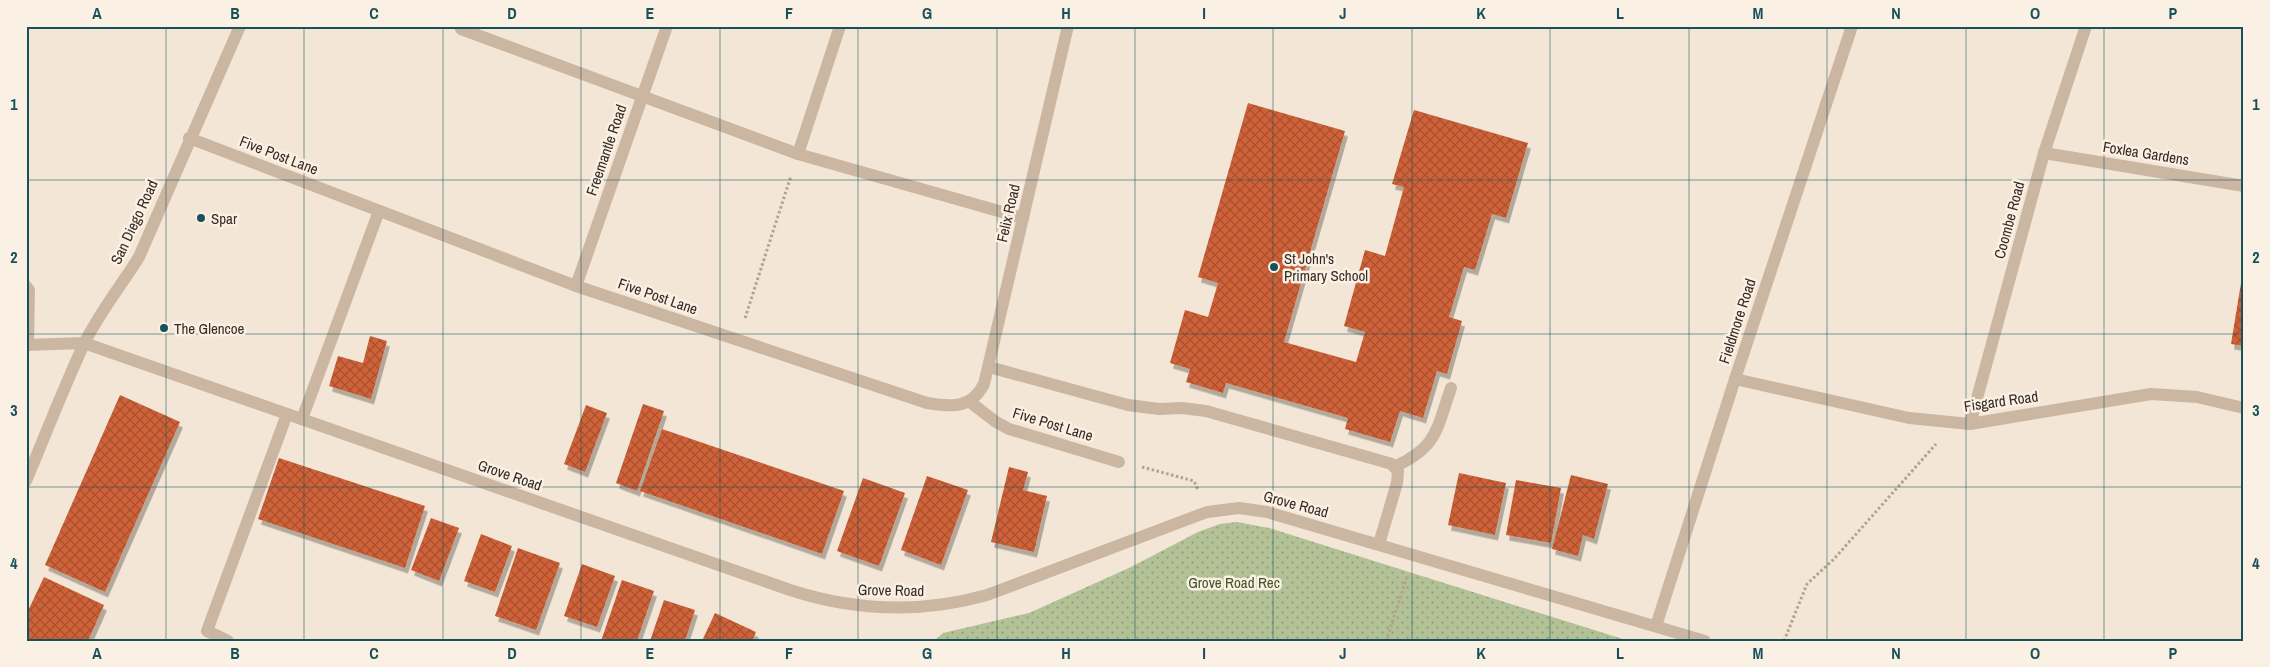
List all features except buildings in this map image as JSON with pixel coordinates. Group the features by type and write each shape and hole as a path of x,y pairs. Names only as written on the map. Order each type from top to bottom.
{"street":[{"name":"San Diego Road","path":"26,482 84,343 107,303 125,280 138,257 240,26"},
{"path":"462,26 461,29 798,154 1023,218"},
{"name":"Freemantle Road","path":"576,286 667,26"},
{"path":"798,154 840,26"},
{"name":"Felix Road","path":"970,402 979,395 989,367 1068,26"},
{"name":"Fieldmore Road","path":"1656,626 1735,379 1852,26"},
{"name":"Coombe Road","path":"1970,424 2044,153 2086,26"},
{"name":"Five Post Lane","path":"189,138 576,286 927,403 943,406 970,402 996,422 1009,429 1119,462"},
{"name":"Foxlea Gardens","path":"2044,153 2244,186"},
{"path":"302,419 380,211"},
{"path":"26,286 29,290 27,345 84,343"},
{"name":"Grove Road","path":"84,343 823,600 866,607 914,608 966,601 987,595 1207,512 1239,508 1267,512 1380,544 1705,641"},
{"path":"989,367 1128,405 1159,409 1182,408 1206,411 1378,458 1398,471 1397,483 1380,544"},
{"name":"Fisgard Road","path":"1735,379 1909,418 1970,424 2151,394 2197,397 2244,408"},
{"path":"1394,467 1415,457 1426,448 1434,436 1451,388"},
{"path":"228,641 207,631 287,414"}],"path":[{"path":"738,340 798,154"},
{"path":"1784,641 1806,584 1834,559 1939,440 1944,422"},
{"path":"1119,462 1194,481 1207,512"},
{"path":"1386,641 1414,555"}],"green space":[{"name":"Grove Road Rec","path":"1237,522 1269,528 1629,641 934,641 943,633 1029,613 1131,567 1198,532 1220,524"}],"place":[{"name":"Spar","path":"201,218"},
{"name":"St John's Primary School","path":"1274,267"},
{"name":"The Glencoe","path":"164,328"}]}
